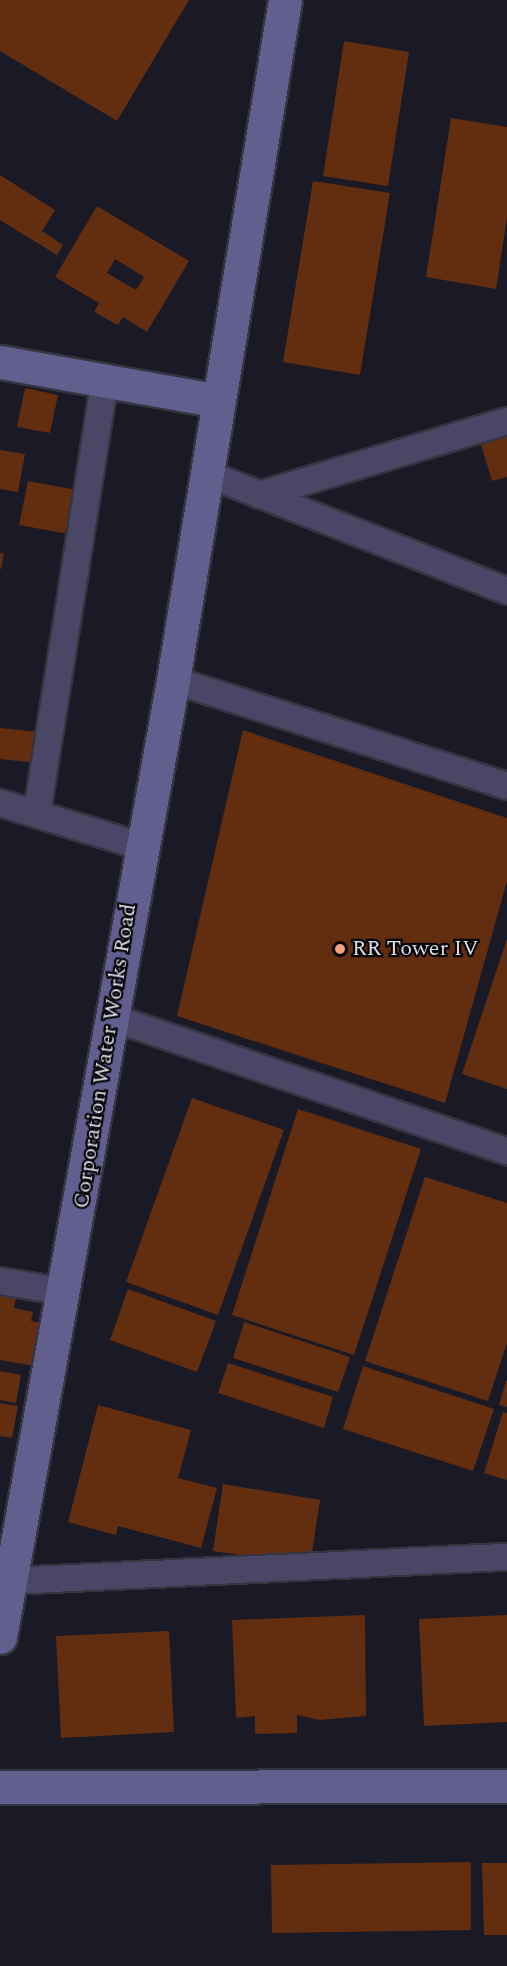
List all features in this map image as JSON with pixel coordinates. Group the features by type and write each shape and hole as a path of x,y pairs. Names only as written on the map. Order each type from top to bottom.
{"street":[{"name":"Corporation Water Works Road","path":"0,1637 66,1292 110,1017 173,680 285,0"},
{"path":"0,362 219,401"},
{"path":"37,813 105,380"},
{"path":"259,495 507,421"},
{"path":"207,474 507,591"},
{"path":"173,680 507,786"},
{"path":"0,803 141,846"},
{"path":"110,1017 507,1151"},
{"path":"0,1281 66,1292"},
{"path":"11,1581 507,1557"},
{"path":"0,1787 507,1786"}],"building":[{"path":"0,0 189,0 117,121 0,51"},
{"path":"344,41 409,52 388,186 323,176"},
{"path":"451,118 507,127 507,218 496,289 426,277"},
{"path":"0,175 55,210 42,231 63,245 57,255 0,220"},
{"path":"313,181 390,193 360,375 283,362"},
{"path":"97,206 189,261 147,332 123,317 118,325 94,312 99,303 55,277","holes":["115,259 144,277 136,290 107,273"]},
{"path":"25,388 58,395 50,433 17,427"},
{"path":"507,430 507,477 492,481 479,438"},
{"path":"0,450 25,454 18,492 0,489"},
{"path":"28,481 82,491 74,535 19,525"},
{"path":"0,553 4,554 1,569 0,569"},
{"path":"0,728 39,732 36,763 0,759"},
{"name":"RR Tower IV","path":"243,730 507,818 507,881 445,1103 177,1016"},
{"path":"507,939 507,1089 462,1074"},
{"path":"192,1098 284,1130 218,1315 126,1282"},
{"path":"298,1109 421,1149 354,1355 232,1315"},
{"path":"425,1177 507,1203 507,1343 488,1401 365,1361"},
{"path":"128,1289 216,1321 197,1372 110,1340"},
{"path":"0,1294 16,1297 14,1308 33,1312 31,1321 53,1325 46,1368 0,1360"},
{"path":"244,1322 350,1357 338,1392 233,1358"},
{"path":"228,1363 333,1397 324,1428 218,1393"},
{"path":"363,1366 494,1409 473,1471 343,1429"},
{"path":"0,1371 21,1375 16,1403 0,1400"},
{"path":"507,1381 507,1407 499,1405"},
{"path":"0,1403 18,1406 12,1438 0,1436"},
{"path":"98,1405 191,1430 178,1478 217,1488 201,1548 118,1526 116,1535 68,1522"},
{"path":"503,1412 507,1413 507,1480 484,1473"},
{"path":"223,1484 320,1500 310,1566 213,1551"},
{"path":"365,1615 366,1716 320,1720 297,1715 297,1733 255,1734 255,1716 236,1718 232,1620"},
{"path":"507,1615 507,1722 424,1726 419,1619"},
{"path":"169,1631 174,1732 61,1738 56,1636"},
{"path":"471,1862 471,1930 272,1933 271,1865"},
{"path":"482,1863 507,1863 507,1935 484,1935"}],"place":[{"name":"RR Tower IV","path":"340,949"}]}
